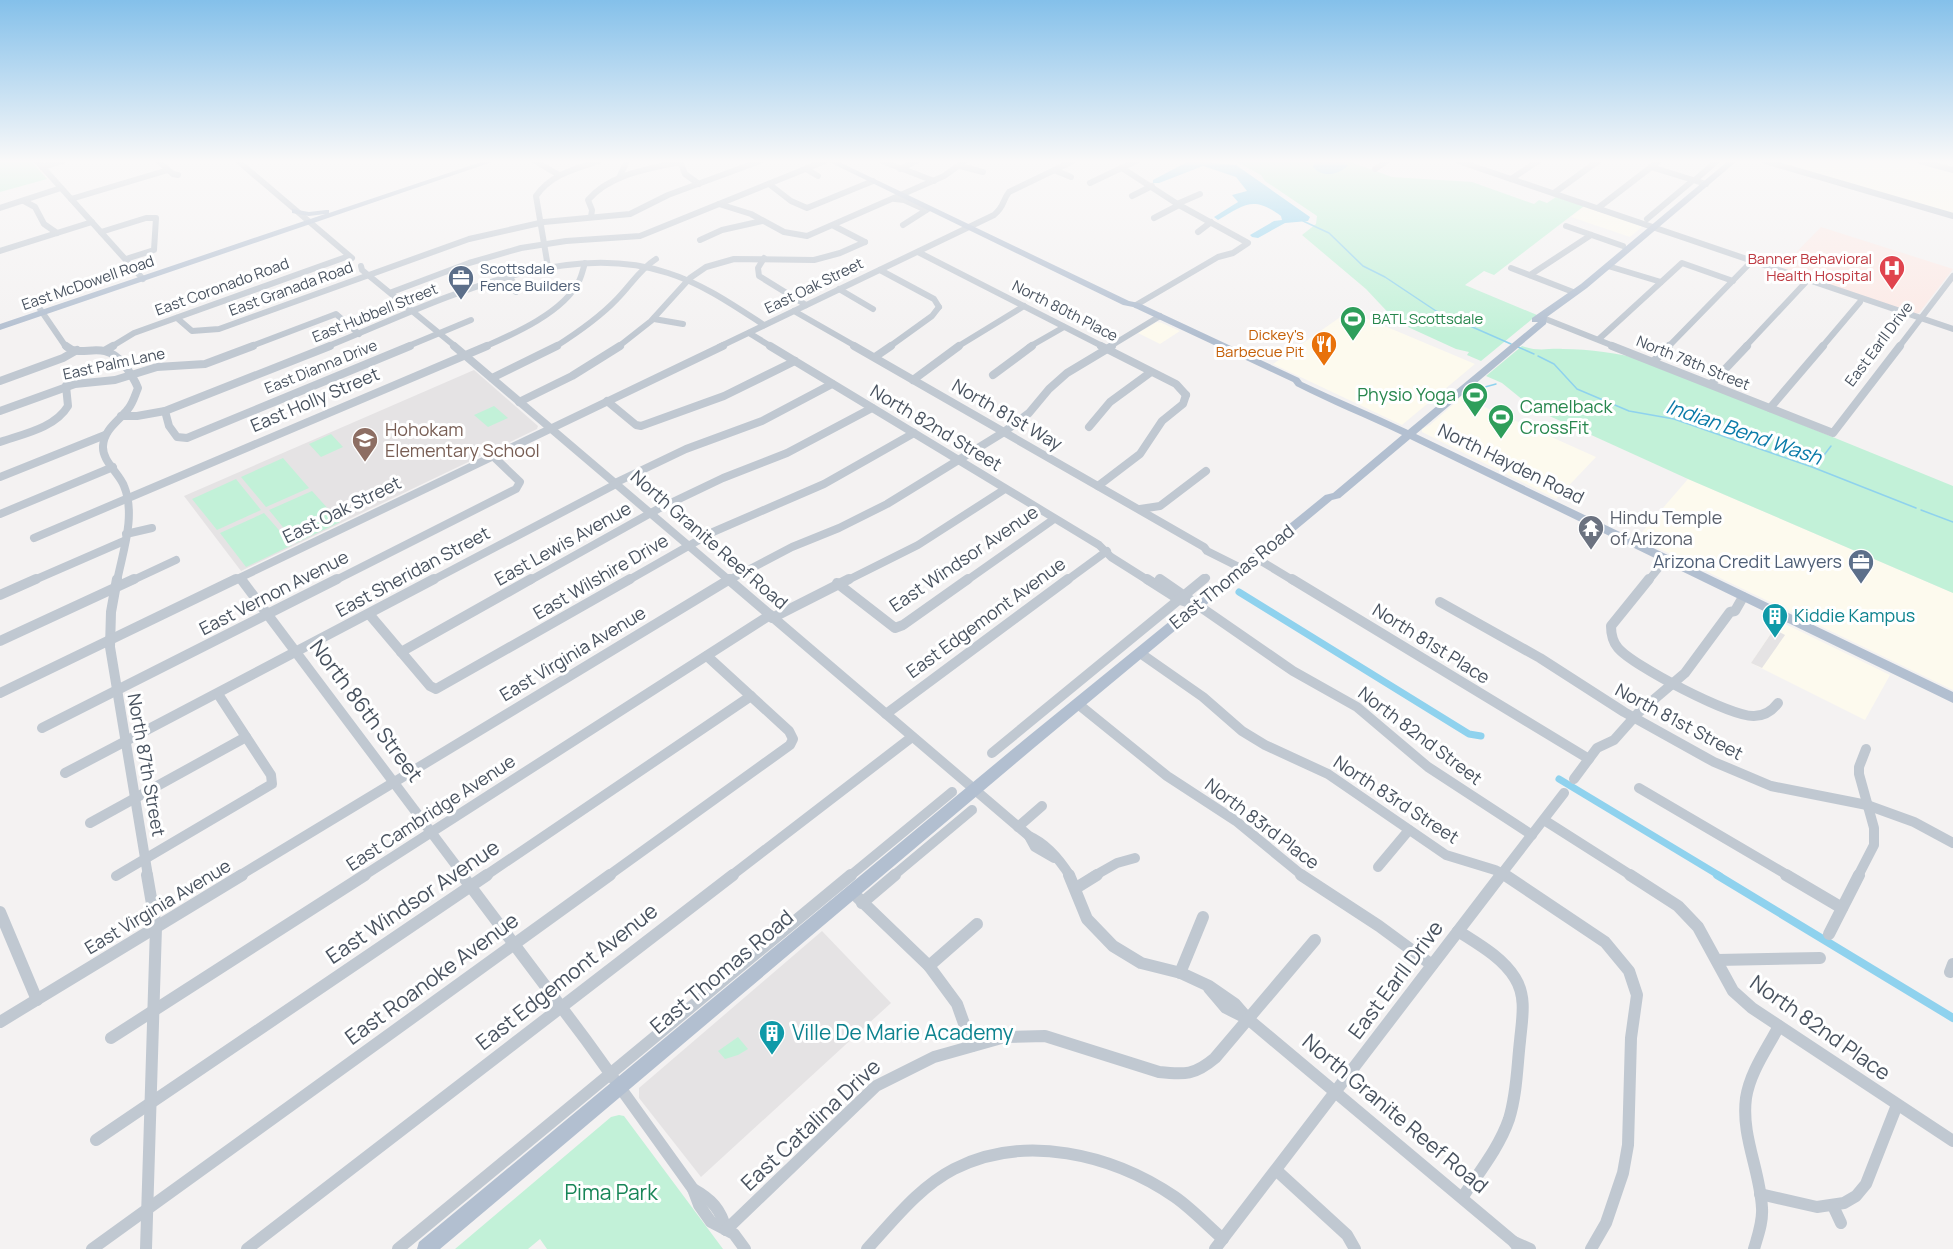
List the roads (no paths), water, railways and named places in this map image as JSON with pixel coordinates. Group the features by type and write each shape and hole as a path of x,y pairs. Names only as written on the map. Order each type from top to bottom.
{"main road":[{"name":"East McDowell Road","path":"307,221 311,219"},
{"name":"East McDowell Road","path":"0,323 312,219"},
{"name":"North Hayden Road","path":"954,219 971,226"},
{"name":"North Hayden Road","path":"956,219 1126,303 1160,316 1337,403 1344,404 1406,433 1953,698"},
{"name":"East Thomas Road","path":"426,1249 614,1082 857,898 975,790 1046,730 1329,497 1336,496 1450,395 1514,342 1543,322 1543,318 1573,292 1608,266 1654,219"},
{"name":"East Thomas Road","path":"1573,292 1577,284 1655,219"},
{"name":"East McDowell Road","path":"0,327 41,311"},
{"name":"East Thomas Road","path":"1406,433 1445,405 1450,395 1471,378 1470,374 1488,364"},
{"name":"North Hayden Road","path":"1299,383 1304,381 1324,390 1343,400 1344,404"}],"street":[{"path":"42,219 44,224 57,233"},
{"path":"90,219 142,277"},
{"path":"101,232 142,219"},
{"path":"126,259 154,250 156,219"},
{"path":"539,219 548,267"},
{"name":"East Granada Road","path":"177,318 192,331 215,330 365,270 469,239 539,223 571,219"},
{"path":"392,292 469,263 544,244 633,237 679,219"},
{"path":"758,219 790,236 802,237 849,219"},
{"path":"903,225 912,219"},
{"name":"East Oak Street","path":"0,693 983,219"},
{"path":"1136,305 1218,257 1233,253 1246,245 1247,241 1206,219"},
{"path":"1635,219 1860,302 1953,329"},
{"name":"North Granite Reef Road","path":"307,221 1029,836 1031,844 1036,849 1054,858 1068,874 1076,888 1087,918 1114,946 1140,963 1180,973 1209,988 1218,1003 1233,1014 1248,1019 1517,1246 1530,1249"},
{"path":"700,240 722,230 762,221"},
{"path":"0,251 92,222"},
{"path":"1198,232 1211,222"},
{"path":"519,402 569,378 628,340 654,319 687,280 710,265 746,254 764,258 813,262 865,242 834,226"},
{"path":"1566,226 1623,246"},
{"path":"1530,275 1591,235"},
{"path":"0,244 12,248"},
{"name":"North 80th Place","path":"918,252 1180,387 1186,395"},
{"name":"East Coronado Road","path":"106,350 134,333 349,256"},
{"path":"764,258 758,268 759,276 806,305"},
{"path":"492,378 546,352 590,324 614,303 645,267 656,259"},
{"path":"1654,361 1750,262"},
{"path":"1750,262 1919,320"},
{"name":"East Hubbell Street","path":"121,416 137,416 165,411 509,276 548,267 585,263 613,263 645,267"},
{"name":"East Holly Street","path":"34,538 520,330 551,309 576,286 585,263"},
{"path":"1599,339 1682,263 1733,281"},
{"path":"1608,266 1661,282"},
{"path":"645,267 687,280 764,325"},
{"path":"1511,268 1573,292"},
{"path":"875,357 942,307 933,299 880,270"},
{"path":"509,276 517,288 516,292"},
{"name":"East Earll Drive","path":"1833,433 1953,276"},
{"path":"1711,384 1805,283"},
{"path":"839,289 873,309"},
{"path":"1770,408 1860,302"},
{"path":"913,380 965,341 1024,306"},
{"path":"0,477 105,435 133,403 138,390 136,381 116,354 106,350 67,348 41,311"},
{"name":"North 81st Way","path":"794,311 1140,509 1207,551 1243,569"},
{"name":"East Palm Lane","path":"0,411 66,386 115,380 157,367 205,364 336,314 359,334"},
{"name":"East Virginia Avenue","path":"0,1022 728,580 784,551 879,508 959,460 1004,432 1029,413 1058,381 1106,348 1160,316"},
{"name":"North 78th Street","path":"1543,318 1833,433"},
{"path":"654,319 683,324"},
{"name":"East Dianna Drive","path":"165,411 169,426 181,439 471,320"},
{"path":"993,375 1019,353 1064,327"},
{"name":"North 82nd Street","path":"749,333 1107,551 1111,556 1197,605 1293,671 1357,707 1428,767 1532,835"},
{"path":"628,340 640,344"},
{"path":"0,381 63,358 77,350"},
{"path":"698,357 705,362"},
{"path":"607,401 636,425 641,426 737,391 795,361"},
{"path":"1089,427 1103,407 1116,395 1151,372"},
{"name":"East Sheridan Street","path":"65,773 616,484 686,449 762,420 832,384"},
{"path":"0,442 43,426 63,414 69,404 66,386"},
{"path":"1098,486 1140,454 1162,421 1183,404 1186,395 1196,395"},
{"name":"East Lewis Avenue","path":"401,652 651,514 723,478 787,453 872,408"},
{"name":"East Wilshire Drive","path":"401,652 430,686 436,689 445,686 688,546 741,518 824,484 914,433"},
{"name":"North 87th Street","path":"105,435 103,452 122,480 128,498 129,518 115,588 110,640 116,691 156,927 146,1249"},
{"name":"East Vernon Avenue","path":"42,728 520,486 519,481 492,456"},
{"path":"0,514 113,467"},
{"path":"1140,509 1160,506 1206,471"},
{"name":"East Cambridge Avenue","path":"111,1038 707,656 771,617 921,543 1005,489"},
{"path":"1160,506 1162,522"},
{"name":"East Windsor Avenue","path":"837,583 895,628 903,625 1054,519"},
{"path":"0,596 125,537 152,528"},
{"name":"East Edgemont Avenue","path":"886,714 1107,551"},
{"name":"North 81st Place","path":"1256,558 1589,759"},
{"path":"1666,559 1611,626 1614,643 1624,654 1727,710 1743,715 1768,714 1778,704"},
{"path":"0,641 176,560"},
{"name":"North 86th Street","path":"240,578 561,1007 693,1189 699,1205 711,1222 734,1234 745,1249"},
{"name":"East Thomas Road","path":"992,753 1206,578"},
{"path":"1574,779 1597,748 1614,740 1633,718 1675,683 1730,612 1735,611 1740,595"},
{"name":"North 81st Street","path":"1440,602 1530,653 1633,718 1714,762 1771,786 1867,805 1914,822 1953,843"},
{"path":"369,614 401,652"},
{"path":"1121,647 1138,655"},
{"name":"North 83rd Street","path":"1138,655 1203,697 1225,719 1252,732 1457,860 1486,865 1502,873 1594,934 1614,951 1629,971 1637,994 1629,1068 1628,1145 1616,1198 1591,1249"},
{"path":"707,656 751,696"},
{"path":"116,876 272,784 272,776 218,694"},
{"name":"East Windsor Avenue","path":"96,1140 751,696"},
{"name":"East Roanoke Avenue","path":"92,1249 788,747 793,739 789,731 751,696"},
{"name":"North 83rd Place","path":"1078,704 1167,776 1236,821 1304,877 1379,926 1432,965"},
{"path":"1032,720 1046,730"},
{"path":"90,823 246,737"},
{"name":"East Edgemont Avenue","path":"247,1249 912,737"},
{"path":"1829,934 1874,845 1874,828 1858,767 1866,749"},
{"path":"1639,788 1842,908"},
{"name":"East Thomas Road","path":"398,1249 614,1082 952,792"},
{"name":"East Earll Drive","path":"1219,1244 1564,793"},
{"path":"1018,827 1042,806"},
{"name":"East Thomas Road","path":"857,898 972,810"},
{"name":"North 82nd Place","path":"1544,820 1678,906 1698,927 1733,991 1752,1008 1953,1141"},
{"path":"1378,867 1409,830"},
{"path":"1076,888 1109,865 1136,858"},
{"path":"857,898 929,966 957,1004 972,1046"},
{"path":"0,912 37,1000"},
{"path":"1180,973 1203,917"},
{"path":"929,966 977,924"},
{"path":"1458,931 1497,958 1511,972 1519,986 1522,1001 1515,1091 1508,1121 1462,1198"},
{"path":"1248,1019 1315,940"},
{"path":"1717,960 1820,958"},
{"name":"East Catalina Drive","path":"726,1230 876,1086 903,1069 926,1059 1014,1036 1045,1036 1167,1072 1193,1073 1215,1058 1248,1019"},
{"path":"1754,1249 1763,1226 1764,1215 1746,1126 1746,1098 1750,1084 1779,1026"},
{"path":"1760,1194 1834,1208 1848,1203 1860,1193 1866,1184 1897,1105"},
{"path":"867,1249 921,1192 955,1168 1002,1151 1039,1149 1065,1152 1122,1169 1152,1183 1175,1197 1219,1244"},
{"path":"1276,1170 1347,1235 1355,1249"},
{"path":"1834,1208 1841,1223"}],"water":[{"path":"1309,219 1285,223 1258,238 1250,235 1274,221"}],"waterway":[{"name":"Indian Bend Wash","path":"1303,221 1329,233 1363,266 1385,277 1436,311 1511,344"},
{"name":"Indian Bend Wash","path":"1518,347 1534,354"},
{"name":"Indian Bend Wash","path":"1538,356 1554,364 1577,389 1629,411 1674,419 1812,467 1916,508"},
{"path":"1482,393 1485,387 1496,384"},
{"path":"1815,467 1831,446"},
{"name":"Indian Bend Wash","path":"1921,510 1953,522"},
{"path":"1239,592 1469,734 1481,736"},
{"path":"1559,779 1720,876"},
{"path":"1717,875 1953,1018"}],"place":[{"name":"Banner Behavioral Health Hospital","path":"1892,291"},
{"name":"Scottsdale Fence Builders","path":"461,301"},
{"name":"BATL Scottsdale","path":"1353,342"},
{"name":"Dickey's Barbecue Pit","path":"1324,367"},
{"name":"Physio Yoga","path":"1475,418"},
{"name":"Camelback CrossFit","path":"1501,440"},
{"name":"Hohokam Elementary School","path":"365,463"},
{"name":"Hindu Temple of Arizona","path":"1591,551"},
{"name":"Arizona Credit Lawyers","path":"1861,585"},
{"name":"Kiddie Kampus","path":"1775,639"},
{"name":"Ville De Marie Academy","path":"772,1056"}],"park label":[{"name":"Pima Park","path":"611,1193"}]}
